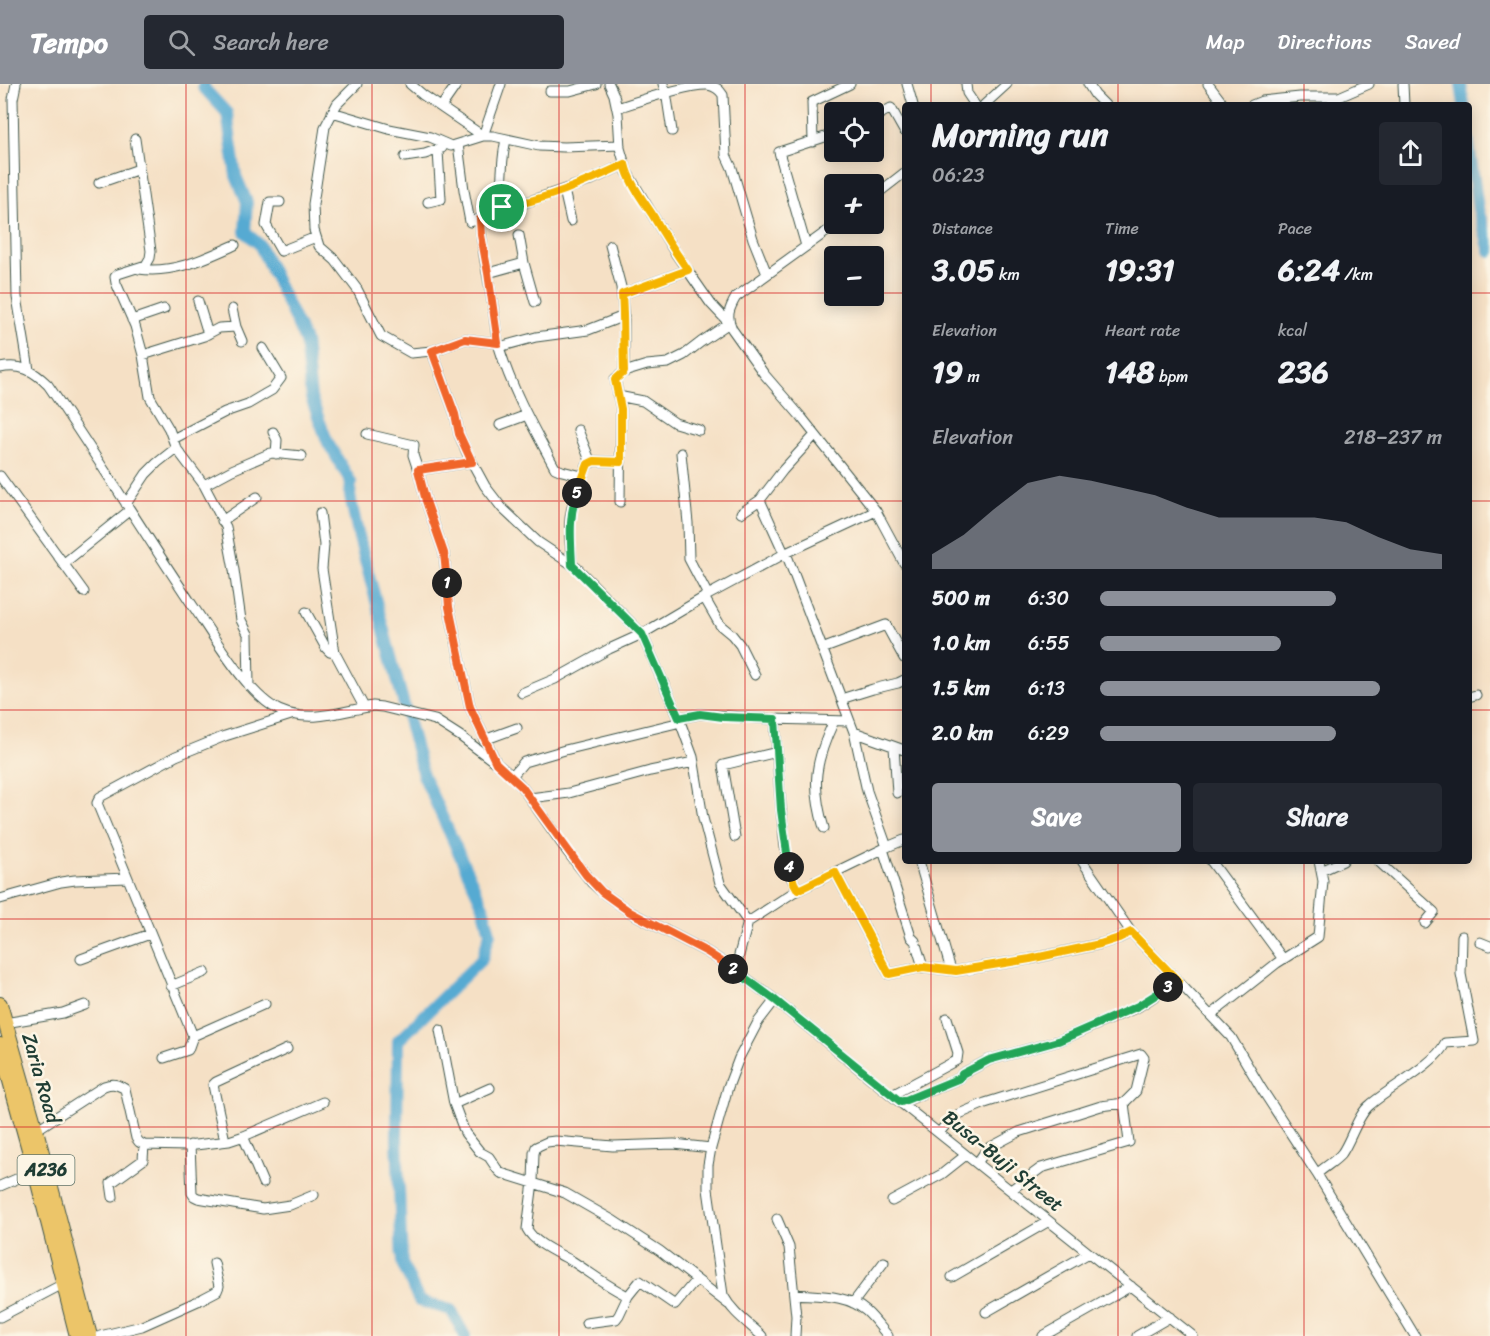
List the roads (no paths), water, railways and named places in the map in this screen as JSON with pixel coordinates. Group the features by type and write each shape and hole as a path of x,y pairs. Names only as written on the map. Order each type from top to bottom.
{"highway":[{"name":"Zaria Road","path":"0,1004 36,1130 79,1328 90,1336"},
{"name":"A236","path":"0,1045 35,1170 63,1284 79,1328"}],"street":[{"path":"16,84 13,99 17,297 29,370"},
{"path":"357,84 332,111 325,128 313,204 314,230 320,246 335,260 357,289 381,336 411,353 432,351 465,339 498,345 588,330 624,316"},
{"path":"410,84 483,136"},
{"path":"441,107 457,84"},
{"path":"483,136 501,84"},
{"path":"550,91 570,91 596,84"},
{"path":"609,84 617,108 620,145 627,172 674,251 711,304 729,323 764,374 876,511 902,559"},
{"path":"617,108 664,88 708,84 719,90 723,95 726,155 753,239 767,274"},
{"path":"813,142 812,102 850,84"},
{"path":"907,84 912,102"},
{"path":"966,84 967,93 973,102"},
{"path":"987,102 1007,84"},
{"path":"1088,84 1102,102"},
{"path":"1208,84 1222,102"},
{"path":"1260,102 1300,97 1339,97 1369,84"},
{"path":"1403,84 1404,102"},
{"path":"664,88 672,131"},
{"path":"884,112 891,108 902,127"},
{"path":"332,111 451,146 483,136 539,146 620,145"},
{"path":"806,246 779,152 824,138"},
{"path":"135,139 151,251 146,265 118,274 115,277 116,283 144,355 150,397 169,429 174,444 204,485 226,527 241,620 248,634 249,686"},
{"path":"502,207 502,166 506,139"},
{"path":"458,144 470,222 502,207 518,205 590,181 625,164"},
{"path":"405,157 438,151 447,145"},
{"path":"428,202 441,199 438,151"},
{"path":"99,183 140,169"},
{"path":"884,188 902,175"},
{"path":"564,190 572,221"},
{"path":"280,202 270,202 266,225 281,251 316,237"},
{"path":"480,219 498,345 509,375 555,468 582,476"},
{"path":"729,323 729,308 736,297 824,233"},
{"path":"519,235 535,302"},
{"path":"610,245 622,294 624,372"},
{"path":"136,268 146,270 184,266 235,246"},
{"path":"488,273 524,263"},
{"path":"622,294 688,270"},
{"path":"198,301 208,334"},
{"path":"132,320 164,309"},
{"path":"232,309 242,341"},
{"path":"620,502 621,409 615,380 624,372 647,365 668,363 684,355 729,323"},
{"path":"144,355 208,334 219,328 236,327"},
{"path":"63,564 128,507 146,474 174,444 225,412 248,404 272,390 281,378 263,348"},
{"path":"432,351 455,414 459,434 485,486 502,508 538,542 572,565 642,634 680,720 694,762 704,818 720,883 748,922"},
{"path":"0,368 14,366 29,370 48,385 249,686 267,703 291,715"},
{"path":"618,396 643,402 675,423 699,430"},
{"path":"500,425 527,415"},
{"path":"578,430 591,463"},
{"path":"273,432 277,441 276,454"},
{"path":"367,434 414,446 413,455 444,553 449,607 470,707 496,763"},
{"path":"741,513 760,500 783,470 815,435"},
{"path":"204,485 271,453 303,456"},
{"path":"681,453 689,559 720,625 740,645 754,675"},
{"path":"572,565 570,521 582,476 588,464 594,461 621,462"},
{"path":"418,470 472,462"},
{"path":"0,476 84,592"},
{"path":"222,521 257,497"},
{"path":"760,500 785,553 854,732 867,791 911,937 915,941 923,967"},
{"path":"522,693 555,679 609,649 642,634 785,553 876,511"},
{"path":"320,513 324,545 322,569 335,653 364,707"},
{"path":"306,612 326,648 335,653"},
{"path":"822,649 886,625 902,654"},
{"path":"841,699 902,681"},
{"name":"Busa-Buji Street","path":"291,715 313,717 364,707 382,707 435,720 460,736 512,776 586,875 602,892 630,912 707,952 775,1000 1193,1336"},
{"path":"512,776 524,762 700,714 849,722"},
{"path":"164,1058 188,1050 193,1036 97,803 100,796 176,756 225,736 291,715"},
{"path":"775,719 781,810 788,863 798,890"},
{"path":"824,828 819,813 816,778 824,745 834,721"},
{"path":"484,740 517,728"},
{"path":"854,732 902,749"},
{"path":"894,747 897,793"},
{"path":"735,837 723,765 777,752"},
{"path":"530,798 569,792 694,762"},
{"path":"735,970 748,922 798,890 902,841"},
{"path":"920,864 951,970"},
{"path":"1084,864 1131,932 1231,1037 1317,1174 1414,1336"},
{"path":"1213,864 1283,959"},
{"path":"1380,864 1434,912 1425,923"},
{"path":"1211,1015 1283,959 1318,937 1323,881 1320,866"},
{"path":"835,872 889,974 923,967 956,971 1030,959 1100,944 1131,932"},
{"path":"0,899 75,879 128,878"},
{"path":"81,959 150,934"},
{"path":"1317,1174 1341,1154 1366,1107 1430,1061 1442,1050 1445,1043 1474,1041 1461,974 1462,936"},
{"path":"1480,942 1490,946"},
{"path":"171,986 206,972"},
{"path":"901,1102 960,1078 962,1074 989,1060 1058,1041 1138,1006 1178,981"},
{"path":"728,1304 722,1291 708,1189 708,1166 728,1087 739,1058 758,1023 775,1000"},
{"path":"193,1036 265,1004"},
{"path":"5,1023 63,1013 85,1005"},
{"path":"892,1095 957,1060 958,1053 947,1018"},
{"path":"440,1030 454,1104 465,1133 501,1173 565,1193 614,1221 660,1251 728,1304 762,1336"},
{"path":"225,1141 213,1085 287,1049"},
{"path":"939,1133 952,1117 986,1103 1141,1054 1144,1058 1136,1092 1124,1103 1101,1106 1019,1132 987,1149 977,1163"},
{"path":"36,1130 110,1084 124,1089 136,1138 144,1145 190,1145 225,1141 243,1136 323,1101"},
{"path":"454,1104 490,1088"},
{"path":"1011,1190 1041,1168 1129,1142 1124,1103"},
{"path":"243,1136 263,1183"},
{"path":"628,1296 542,1244 528,1232 536,1147 555,1140 613,1146 674,1144 711,1148"},
{"path":"113,1197 111,1183 143,1160 144,1145"},
{"path":"190,1145 192,1193 198,1198 264,1209 290,1205 314,1195"},
{"path":"892,1201 942,1174 966,1155"},
{"path":"0,1186 35,1170"},
{"path":"777,1219 789,1247 796,1316 795,1336"},
{"path":"952,1277 1049,1221"},
{"path":"986,1312 1089,1253"},
{"path":"853,1303 884,1262"},
{"path":"100,1336 142,1326 217,1291 219,1286 214,1263"},
{"path":"586,1323 616,1318 628,1296 640,1281 675,1305 696,1280"},
{"path":"0,1317 63,1284"},
{"path":"1043,1336 1131,1286"},
{"path":"794,1294 833,1297 853,1303 867,1312 888,1336"},
{"path":"1137,1336 1170,1317"},
{"path":"142,1326 146,1336"}],"waterway":[{"path":"204,84 203,87 227,113 236,176 247,202 245,232 259,244 305,341 311,398 328,443 351,482 350,496 359,538 423,775 483,906 490,933 482,959 398,1041 397,1137 402,1263 419,1301 451,1310 465,1336"},
{"path":"1461,84 1464,102"},
{"path":"1472,166 1478,209 1490,251"}]}
